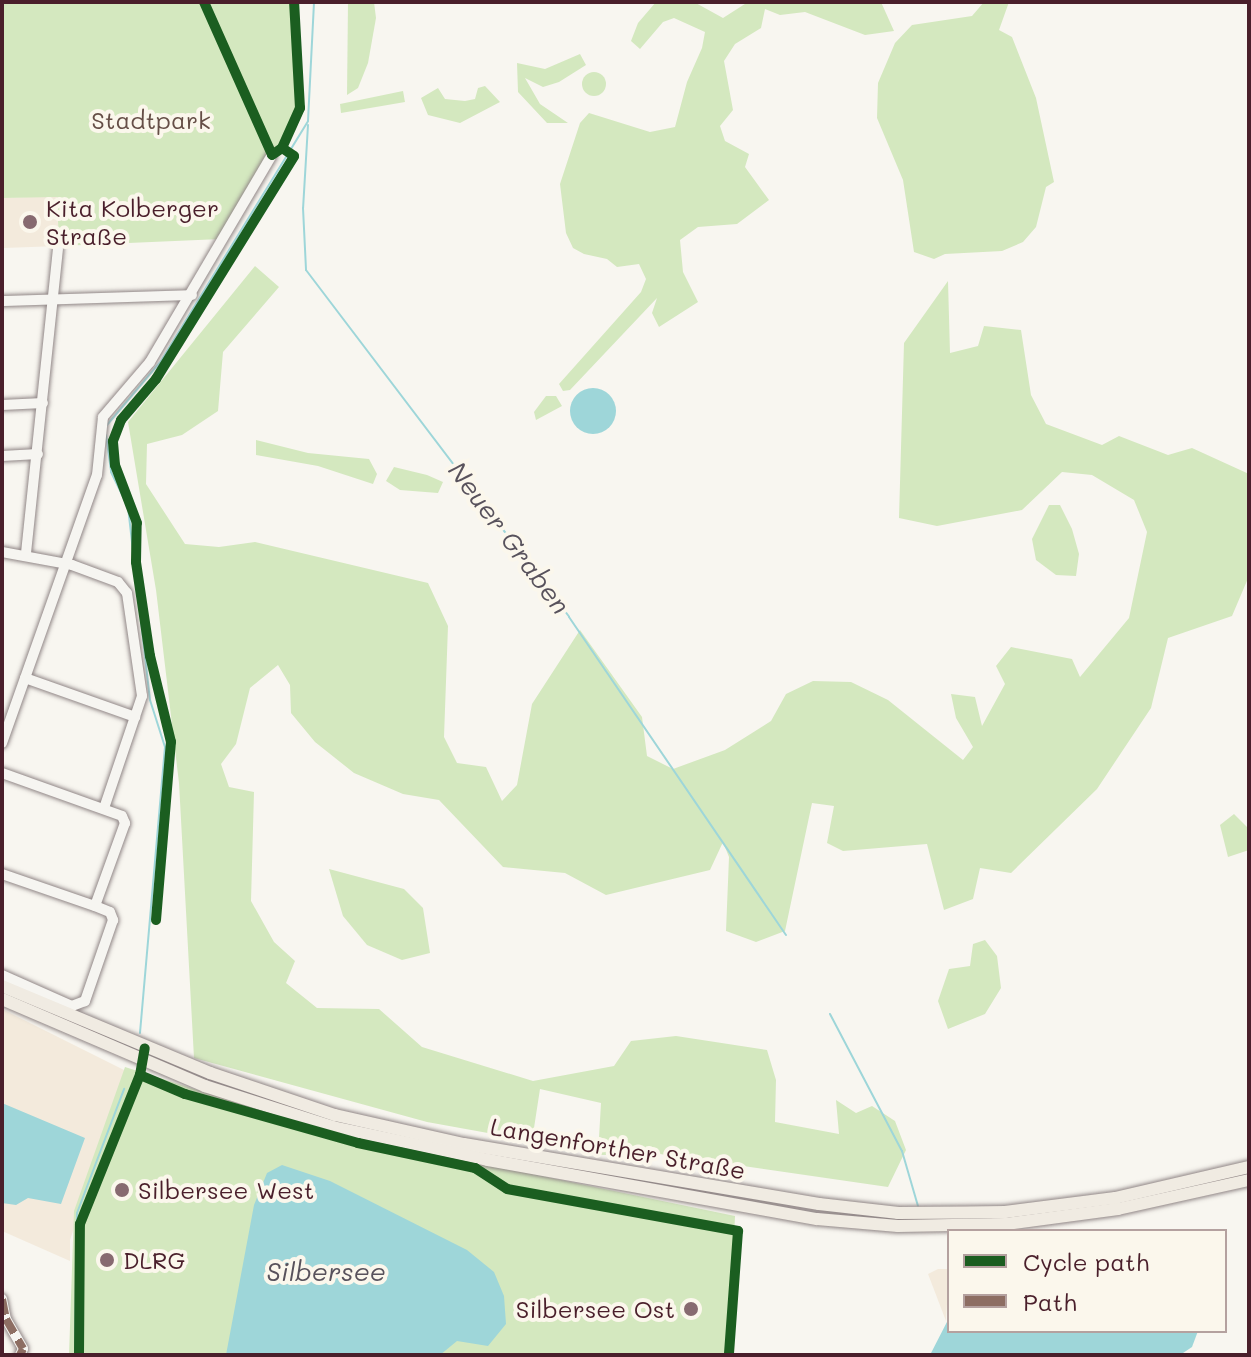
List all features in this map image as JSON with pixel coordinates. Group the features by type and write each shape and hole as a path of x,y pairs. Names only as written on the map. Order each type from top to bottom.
{"main road":[{"name":"Langenforther Straße","path":"2,986 210,1073 335,1115 464,1144 819,1204 898,1213 1017,1211 1115,1198 1249,1167"},
{"name":"Langenforther Straße","path":"2,999 205,1086 333,1127 474,1158 817,1219 898,1226 1030,1222 1249,1180"}],"street":[{"path":"2,743 97,475 103,417 138,379 192,295 272,155"},
{"path":"26,553 58,249"},
{"path":"2,301 192,295"},
{"path":"2,405 43,403"},
{"path":"2,456 38,454"},
{"path":"2,552 26,553 65,564 118,582 127,593 142,689 104,808"},
{"path":"25,678 135,717"},
{"path":"2,773 122,816 125,823 95,906"},
{"path":"2,874 110,912 113,920 79,1006 2,975"},
{"path":"2,1299 6,1319 23,1349 20,1355"}],"shaded area":[{"name":"Kita Kolberger Straße","path":"57,196 59,246 4,248 2,198"},
{"path":"2,1009 126,1071 70,1240 70,1261 2,1231"},
{"path":"947,1269 946,1321 928,1274"}],"green space":[{"name":"Stadtpark","path":"2,2 293,2 297,116 221,239 59,246 57,197 2,198"},
{"path":"348,2 374,2 376,18 368,63 358,88 347,95"},
{"path":"656,2 694,2 723,18 748,2 881,2 894,31 865,35 805,12 780,15 765,9 761,28 735,44 724,61 733,110 720,126 725,141 749,154 745,167 769,200 737,224 698,227 680,240 683,272 698,302 659,327 652,313 657,298 570,390 563,391 559,384 641,292 646,279 639,264 617,267 607,259 573,248 566,233 560,184 580,123 589,113 650,132 675,127 687,82 702,48 705,32 674,18 663,22 640,49 631,41 638,23"},
{"path":"984,2 1009,2 999,30 1012,37 1036,98 1054,182 1046,187 1036,227 1023,242 1002,251 945,254 934,259 914,252 903,180 877,118 878,83 895,43 912,25 972,16"},
{"path":"580,54 586,65 559,82 543,87 525,78 540,104 568,123 547,123 518,92 517,63 545,69"},
{"path":"594,72 605,79 606,84 599,95 594,96 583,89 582,84 589,73"},
{"path":"485,86 500,102 460,123 428,115 421,98 438,88 445,99 465,101 475,99 478,88"},
{"path":"403,91 405,102 341,113 340,104"},
{"path":"255,266 279,287 223,352 218,411 182,435 147,444 146,484 185,544 219,547 255,542 428,583 448,626 444,737 457,763 486,767 502,801 517,785 532,704 580,630 642,717 647,756 673,769 725,750 771,721 786,694 813,681 851,682 888,700 963,760 973,747 956,718 951,694 975,697 982,726 1005,684 996,666 1011,647 1072,659 1080,677 1129,618 1147,532 1134,500 1092,475 1062,472 1022,510 937,526 899,518 904,343 948,281 950,353 978,346 984,326 1021,330 1031,395 1046,424 1102,445 1119,436 1168,455 1192,448 1249,474 1249,576 1232,616 1168,638 1151,708 1097,789 1011,873 980,868 973,899 944,910 927,844 843,851 827,843 834,806 812,803 785,931 756,942 726,931 729,857 723,842 710,870 606,895 565,873 503,867 439,800 403,794 354,773 315,742 291,713 290,685 278,665 250,688 236,744 221,764 229,787 254,792 251,901 274,942 295,961 286,983 317,1008 379,1009 422,1047 533,1081 614,1066 631,1041 676,1036 767,1050 776,1080 775,1122 839,1134 836,1100 856,1113 872,1106 895,1121 906,1150 888,1187 660,1154 598,1155 601,1103 540,1089 532,1141 427,1122 194,1058 179,783 156,590 128,422"},
{"path":"546,396 556,396 562,406 536,420 534,412"},
{"path":"256,440 308,453 369,459 377,474 373,484 318,466 256,455"},
{"path":"394,467 443,482 438,493 400,490 386,481"},
{"path":"1049,505 1060,505 1072,529 1079,554 1076,576 1056,575 1036,560 1032,539"},
{"path":"1234,814 1249,829 1249,850 1228,857 1220,825"},
{"path":"329,869 404,889 423,908 430,953 402,960 367,945 343,916"},
{"path":"985,940 997,956 1001,988 985,1014 948,1029 938,1001 949,969 970,966 973,944"},
{"path":"125,1067 330,1132 735,1216 729,1355 69,1355 74,1211"}],"water":[{"path":"593,388 609,395 616,411 609,427 593,434 577,427 570,411 577,395"},
{"path":"2,1103 85,1138 61,1204 28,1198 16,1205 2,1203"},
{"name":"Silbersee","path":"282,1165 330,1181 467,1250 494,1272 504,1296 506,1324 488,1346 457,1341 440,1355 226,1355 254,1205 267,1173"},
{"path":"947,1322 947,1333 1197,1333 1192,1347 1180,1355 930,1355"}],"waterway":[{"path":"107,425 161,361 308,121 314,2"},
{"name":"Neuer Graben","path":"308,125 303,208 306,270 569,617 786,935"},
{"path":"106,435 111,472 128,507 150,700 165,747 140,1033"},
{"name":"Neuer Graben","path":"830,1014 902,1151 918,1206"},
{"path":"75,1355 77,1213 124,1089"}],"marked path":[{"path":"2,1299 6,1319 23,1349 20,1355"}],"cycle path":[{"path":"204,2 272,155 282,148 300,108 294,2"},
{"path":"156,920 171,742 150,656 136,562 137,523 115,465 113,441 121,420 156,379 294,156 282,148"},
{"path":"79,1355 80,1224 140,1075 145,1048"},
{"path":"140,1075 185,1094 358,1143 475,1168 507,1189 738,1231 729,1355"}],"place":[{"name":"Kita Kolberger Straße","path":"30,222"},
{"name":"Silbersee West","path":"122,1190"},
{"name":"DLRG","path":"107,1260"},
{"name":"Silbersee Ost","path":"691,1309"}]}
